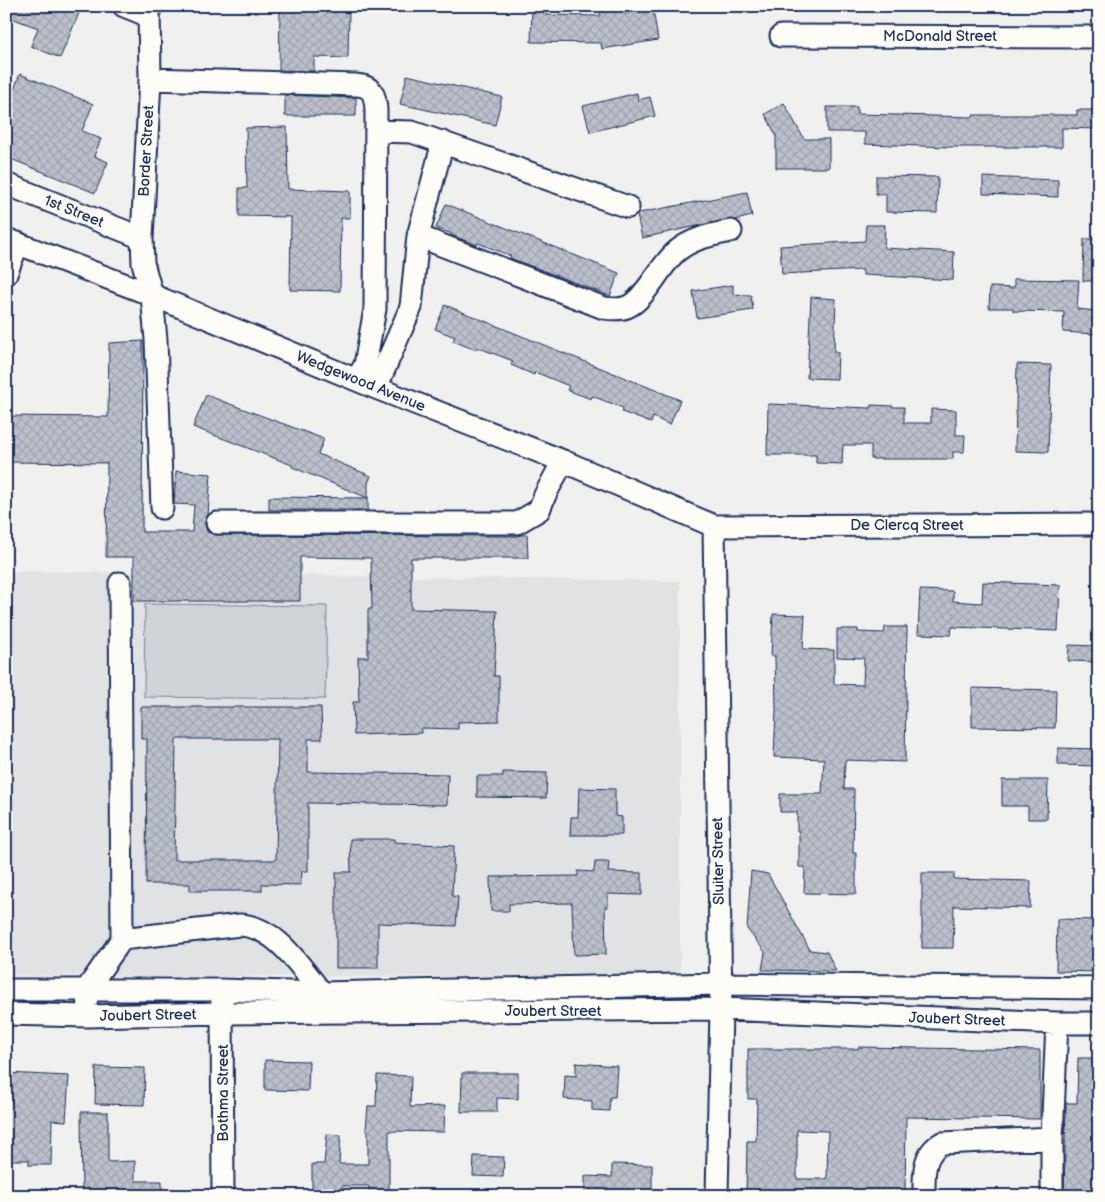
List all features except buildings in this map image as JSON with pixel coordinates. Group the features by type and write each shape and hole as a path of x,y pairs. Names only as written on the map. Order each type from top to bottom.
{"street":[{"path":"124,6 149,11"},
{"name":"Border Street","path":"149,11 150,79 142,238 143,263 152,295 156,340 162,508"},
{"name":"McDonald Street","path":"781,36 1099,37"},
{"path":"150,79 366,86 371,90 375,100 376,130 375,309 367,356 357,379"},
{"path":"376,130 412,132 628,207"},
{"path":"376,388 411,307 418,236 443,142"},
{"name":"1st Street","path":"6,184 142,238"},
{"path":"418,236 594,305 612,309 628,307 642,296 658,271 678,250 700,237 731,231"},
{"path":"6,274 12,241"},
{"name":"Wedgewood Avenue","path":"12,241 152,295 376,388 563,461 714,526"},
{"path":"217,523 517,523 539,510 545,494 563,461"},
{"name":"De Clercq Street","path":"714,526 1099,524"},
{"name":"Sluiter Street","path":"714,526 721,1010 717,1196"},
{"path":"87,1016 87,989 122,939 120,583"},
{"path":"122,939 250,925 260,928 279,942 322,992"},
{"name":"Joubert Street","path":"6,990 87,989 322,992 720,984 1099,988"},
{"name":"Bothma Street","path":"221,990 223,1013 223,1196"},
{"name":"Joubert Street","path":"6,1014 87,1016 223,1013 721,1010 1099,1023"},
{"path":"1052,1196 1052,1138 1057,1023"},
{"path":"924,1196 925,1163 932,1151 942,1143 1052,1138"}],"shaded area":[{"path":"6,571 680,581 680,977 6,976"},
{"path":"145,604 327,606 325,699 144,697"}]}
